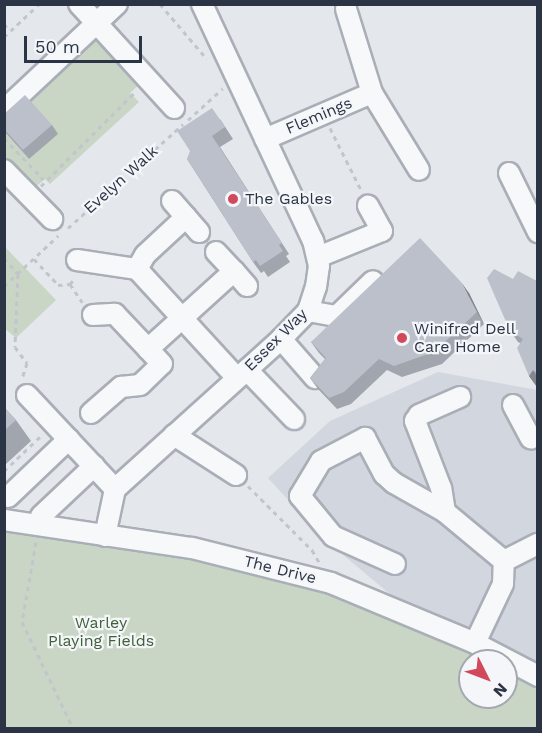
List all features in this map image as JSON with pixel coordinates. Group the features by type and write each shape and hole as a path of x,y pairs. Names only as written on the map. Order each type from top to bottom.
{"street":[{"path":"80,4 174,108"},
{"path":"4,110 117,4"},
{"name":"Essex Way","path":"115,489 281,339 308,310 316,287 318,257 297,202 202,4"},
{"path":"346,9 372,93 419,170"},
{"name":"Flemings","path":"265,139 372,93"},
{"path":"4,170 52,219"},
{"path":"509,173 537,232"},
{"path":"137,269 145,255 193,225 172,201"},
{"path":"318,257 382,231 368,206"},
{"path":"148,349 184,316 240,278 216,252"},
{"path":"85,261 137,269 242,374 294,419"},
{"path":"308,310 337,316 373,281"},
{"path":"91,413 121,387 140,385 162,364 115,314 93,315"},
{"path":"281,339 315,378"},
{"path":"27,395 115,489 105,536"},
{"path":"445,512 441,488 415,421 419,415 460,397"},
{"path":"513,405 535,439"},
{"path":"174,435 236,475"},
{"path":"395,564 333,536 300,496 321,461 365,438 384,474 394,483 445,512 504,561"},
{"path":"8,497 69,439"},
{"path":"40,521 94,466"},
{"name":"The Drive","path":"4,520 40,521 105,536 192,548 331,583 475,643 537,676"},
{"path":"504,561 537,544"},
{"path":"475,643 503,584 504,561"}],"path":[{"path":"4,36 39,4"},
{"path":"160,4 213,66"},
{"path":"4,24 10,31"},
{"name":"Evelyn Walk","path":"4,286 238,76"},
{"path":"43,179 148,80"},
{"path":"324,115 368,206"},
{"path":"4,138 45,182 29,196"},
{"path":"4,258 18,274 15,347 27,363 21,380 27,395"},
{"path":"34,259 58,285 70,284"},
{"path":"70,284 85,261"},
{"path":"70,284 93,315"},
{"path":"4,471 54,424"},
{"path":"236,475 312,550 331,583"},
{"path":"40,521 22,622 73,729"}],"shaded area":[{"path":"438,372 537,390 537,676 518,667 518,649 481,649 422,621 323,538 268,478 330,421"}],"green space":[{"path":"97,33 142,82 130,93 139,102 50,184 45,179 32,190 5,165 4,131 29,159 5,117"},
{"path":"5,247 56,300 16,338 5,329"},
{"name":"Warley Playing Fields","path":"4,520 192,548 331,583 486,649 458,649 458,709 518,709 518,666 537,676 537,728 5,728"}],"building":[{"path":"25,95 52,125 23,150 4,129 4,114"},
{"name":"The Gables","path":"212,108 225,127 212,136 282,243 279,245 283,251 260,266 256,260 253,262 187,159 190,151 177,131"},
{"name":"Winifred Dell Care Home","path":"420,238 461,282 477,312 434,352 394,366 379,359 344,392 329,398 310,378 326,358 311,342"},
{"path":"494,269 513,279 518,271 537,281 537,373 533,370 529,376 517,348 523,339 510,331 487,278"},
{"path":"4,407 16,420 4,431"}],"place":[{"name":"The Gables","path":"233,199"},
{"name":"Winifred Dell Care Home","path":"402,338"}]}
